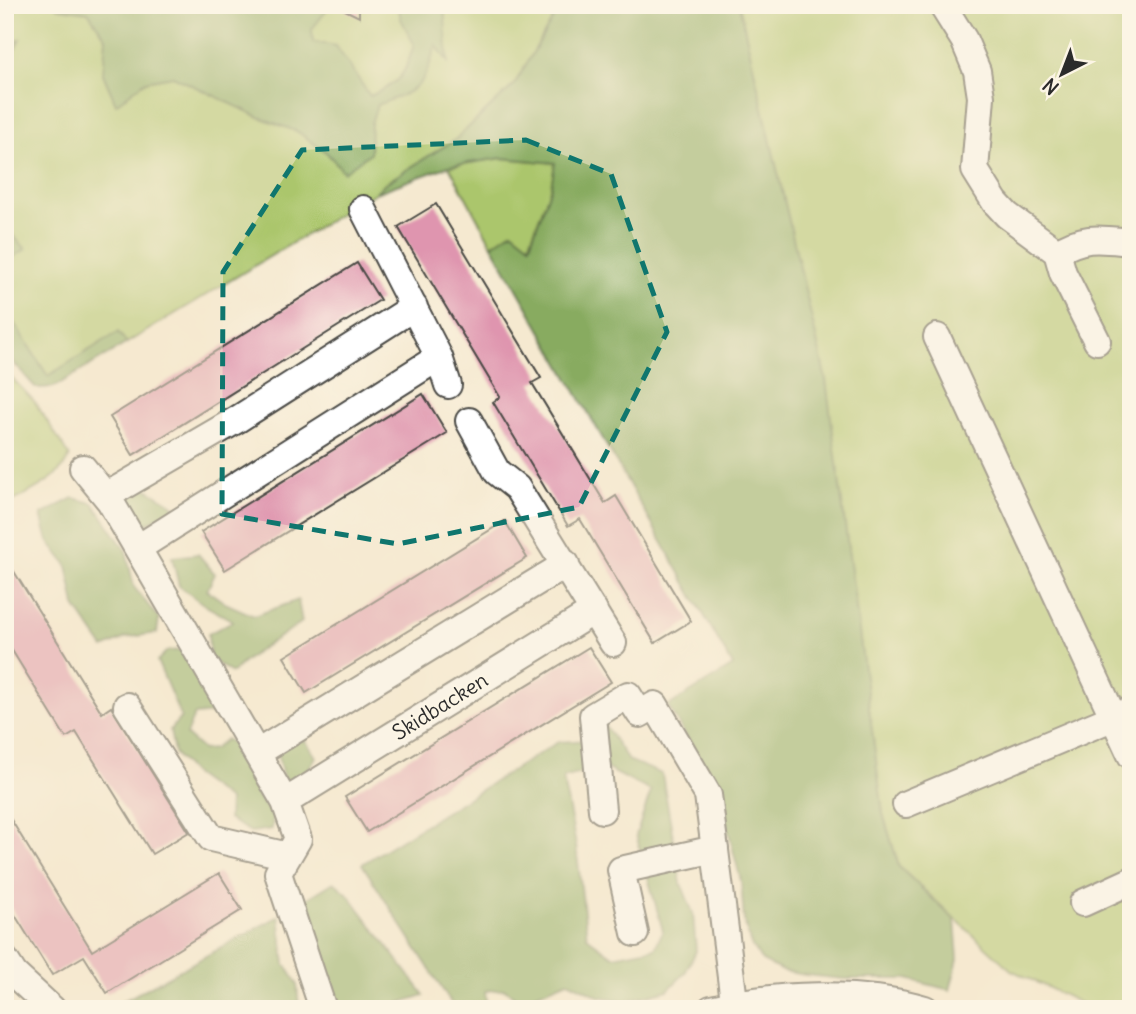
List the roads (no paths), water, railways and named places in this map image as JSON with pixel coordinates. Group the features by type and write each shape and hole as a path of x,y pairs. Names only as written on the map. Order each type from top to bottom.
{"street":[{"path":"942,5 964,40 977,71 981,97 975,170 995,202 1007,215 1057,252 1063,273 1097,341"},
{"path":"363,209 439,357 448,385"},
{"path":"1057,252 1074,241 1091,238 1131,242"},
{"path":"106,496 237,419 414,307"},
{"path":"937,337 1122,713 1131,755"},
{"path":"138,548 439,357"},
{"path":"469,421 497,472 517,488 613,643"},
{"path":"83,468 106,496 138,548 285,802 298,839 278,873 323,1009"},
{"path":"257,753 566,565"},
{"name":"Skidbacken","path":"285,802 594,611"},
{"path":"602,810 593,716 628,695 640,714 655,705 708,795 715,849 726,1007 835,995 906,1003 925,1009"},
{"path":"127,706 212,838 288,856"},
{"path":"906,804 1122,713"},
{"path":"635,933 621,870 715,849"},
{"path":"1083,903 1131,881"},
{"path":"5,960 14,974 52,1009"}]}
